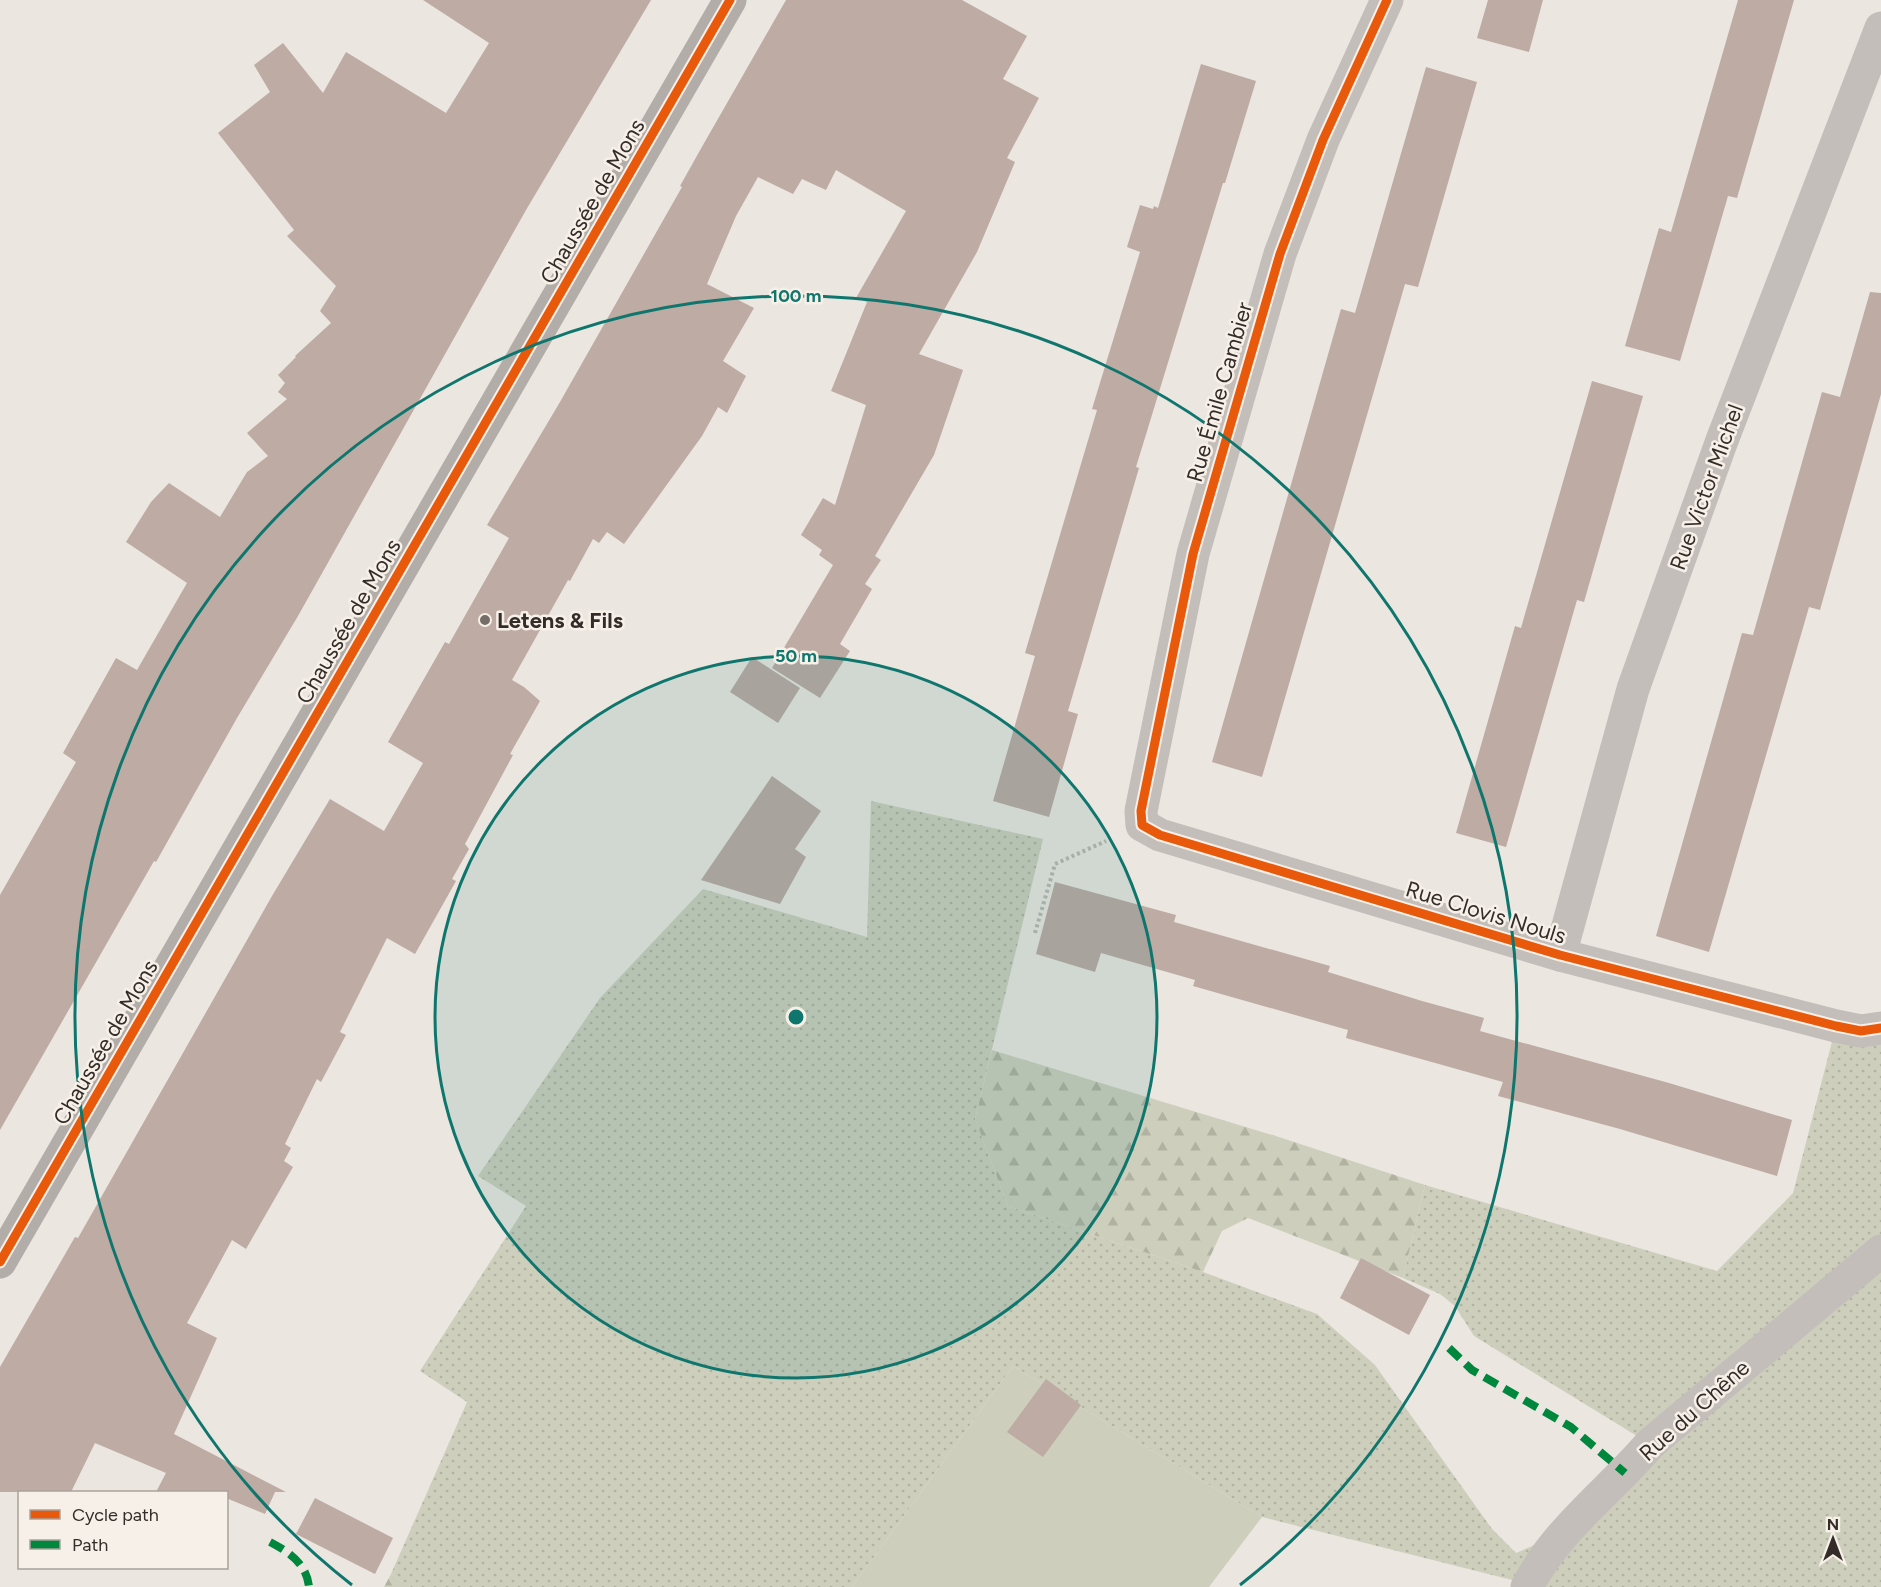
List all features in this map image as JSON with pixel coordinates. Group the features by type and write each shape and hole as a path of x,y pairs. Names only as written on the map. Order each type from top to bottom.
{"main road":[{"name":"Chaussée de Mons","path":"0,1262 730,0"}],"street":[{"name":"Rue Émile Cambier","path":"1142,818 1193,554 1280,254 1323,140 1387,0"},
{"name":"Rue Victor Michel","path":"1560,955 1633,689 1721,443 1881,28"},
{"name":"Rue Clovis Nouls","path":"1142,818 1160,836 1560,955 1836,1026 1861,1031 1881,1028"},
{"name":"Rue du Chêne","path":"1527,1587 1563,1533 1625,1473 1650,1444 1881,1251"}],"path":[{"path":"1035,933 1055,864 1142,818"}],"green space":[{"path":"871,801 1043,839 975,1119 1008,1206 1203,1272 1317,1314 1375,1365 1492,1529 1516,1553 1563,1533 1650,1444 1474,1336 1455,1306 1440,1294 1403,1278 1425,1185 1717,1271 1793,1193 1836,1026 1881,1028 1881,1587 1527,1587 1528,1584 1262,1517 1013,1366 852,1587 411,1587 391,1574 467,1402 420,1371 526,1206 478,1176 600,998 703,889 867,937"},
{"path":"992,1050 1282,1138 1425,1185 1403,1278 1248,1218 1222,1231 1203,1272 1008,1206 975,1119"},
{"path":"1013,1366 1262,1517 1209,1587 852,1587"},
{"path":"391,1574 411,1587 384,1587"}],"building":[{"path":"423,0 651,0 526,210 298,616 0,1130 0,895 76,762 63,753 116,658 137,670 187,583 126,542 151,502 169,483 220,517 247,472 268,456 247,433 287,399 278,392 285,383 278,375 331,323 320,311 336,286 287,236 294,230 218,133 270,92 254,65 283,43 323,93 346,52 446,113 489,43"},
{"path":"786,0 962,0 1027,36 1003,79 1039,98 1007,158 1015,162 977,252 919,354 963,370 934,455 875,556 881,560 865,584 872,589 840,644 850,651 820,698 772,668 833,565 819,555 822,550 801,535 823,498 835,505 866,405 831,391 867,302 856,298 906,211 836,170 826,190 802,179 793,194 758,177 736,216 707,284 754,308 723,361 746,376 727,413 718,407 702,436 624,544 607,532 599,543 593,539 570,581 568,580 512,680 540,701 510,754 513,755 465,844 469,849 452,879 456,881 415,954 387,938 340,1032 346,1035 321,1082 317,1079 285,1144 291,1148 284,1161 293,1167 246,1249 232,1240 187,1323 217,1338 174,1434 286,1492 275,1492 265,1514 228,1499 228,1491 157,1491 166,1473 95,1443 71,1491 0,1492 0,1367 75,1237 78,1238 272,896 330,799 384,831 423,763 388,742 445,642 449,644 509,538 487,525 560,402 682,187 680,186"},
{"path":"1488,0 1543,0 1529,52 1477,38"},
{"path":"1738,0 1794,0 1737,198 1728,196 1680,361 1625,346 1659,228 1671,232"},
{"path":"1201,64 1256,81 1136,467 1139,468 1068,711 1078,714 1049,817 993,801 1035,656 1025,653 1097,410 1092,409 1140,252 1127,247 1140,205 1153,209 1154,206 1158,208"},
{"path":"1426,67 1477,82 1418,287 1405,284 1262,777 1212,762 1341,309 1355,313"},
{"path":"1870,292 1881,293 1881,394 1820,610 1809,607 1709,952 1656,936 1742,633 1753,635 1822,392 1840,397"},
{"path":"1592,381 1643,396 1584,602 1577,600 1506,847 1456,833 1515,626 1521,628"},
{"path":"752,657 800,688 778,723 730,692"},
{"path":"772,776 821,811 795,849 806,857 780,904 701,880"},
{"path":"1055,882 1176,915 1174,922 1330,966 1328,972 1484,1018 1480,1031 1669,1083 1792,1120 1777,1176 1620,1129 1498,1096 1503,1082 1346,1038 1348,1030 1193,986 1195,980 1101,953 1095,972 1036,954"},
{"path":"1361,1258 1430,1295 1409,1335 1340,1298"},
{"path":"1046,1379 1081,1405 1043,1457 1007,1432"},
{"path":"315,1498 393,1538 375,1574 296,1534"}],"marked path":[{"path":"1449,1348 1472,1370 1571,1427 1625,1473"},
{"path":"270,1542 284,1550 301,1565 309,1587"}],"cycle path":[{"path":"0,1262 730,0"},
{"path":"1387,0 1323,140 1280,254 1193,554 1141,811 1142,825 1160,835 1560,955 1836,1026 1861,1031 1881,1028"}],"place":[{"name":"Letens & Fils","path":"485,620"}]}
